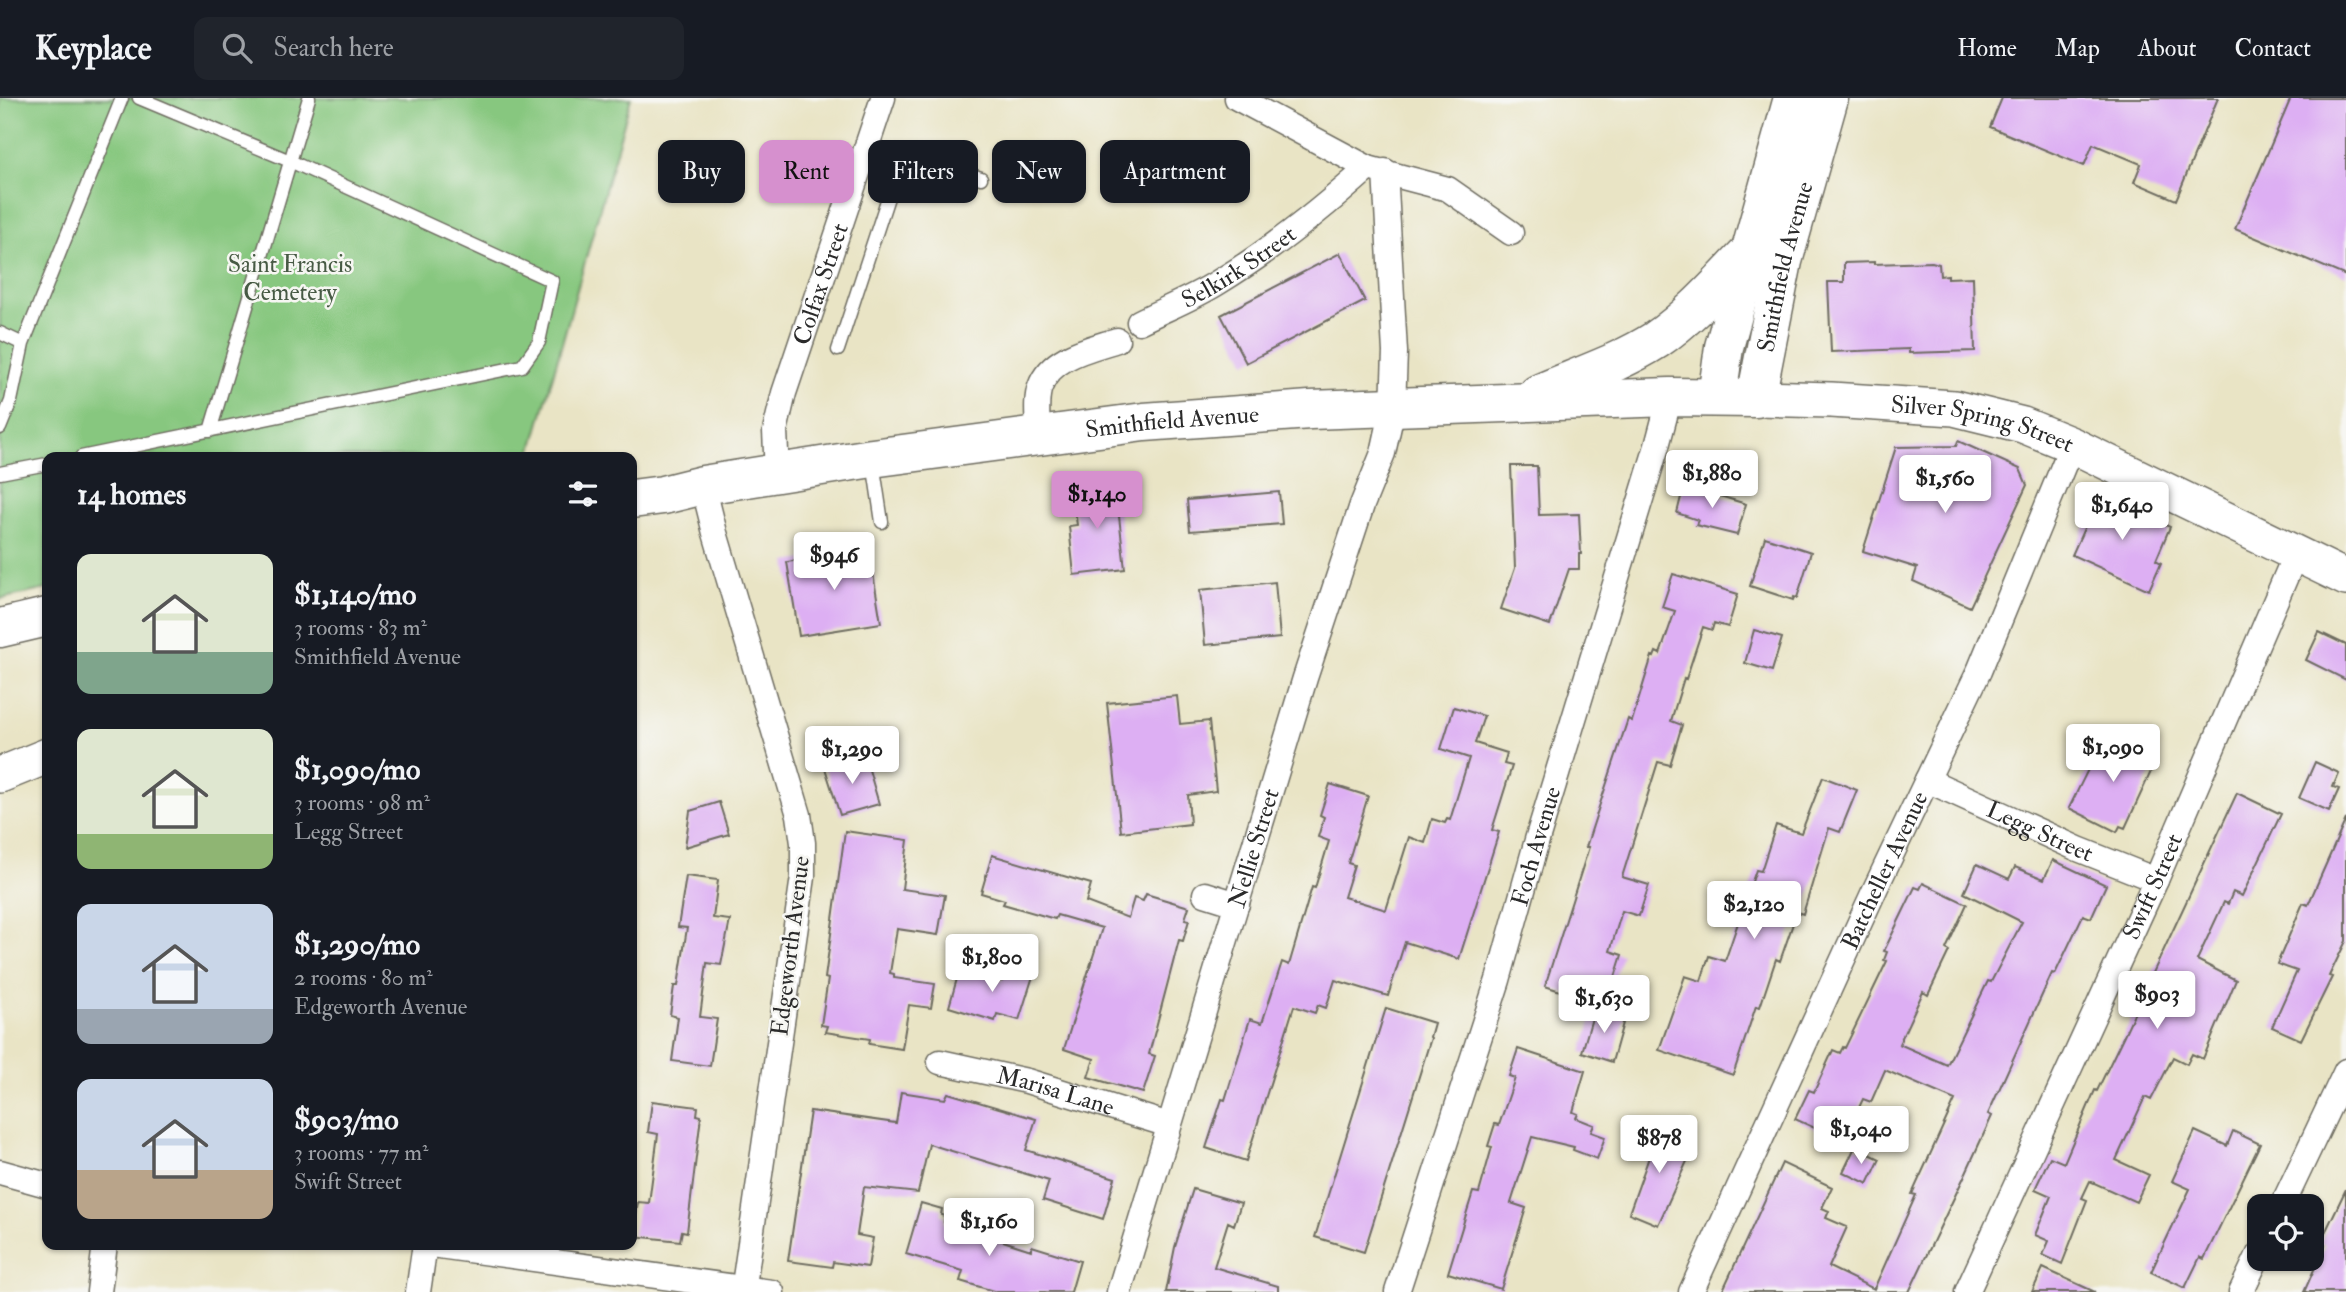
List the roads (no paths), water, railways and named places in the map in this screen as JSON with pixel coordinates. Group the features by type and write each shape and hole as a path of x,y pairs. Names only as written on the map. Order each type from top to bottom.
{"main road":[{"name":"Smithfield Avenue","path":"1717,397 1724,347 1750,252 1796,126 1829,98"},
{"name":"Smithfield Avenue","path":"647,497 703,485 872,458 1196,417 1671,397 1756,398 1783,261 1796,126"},
{"path":"1517,403 1628,356 1653,342 1701,302 1750,252"},
{"name":"Silver Spring Street","path":"1756,398 1954,408 2023,425 2071,445 2346,578"},
{"path":"637,512 647,497"},
{"path":"0,628 42,619"},
{"path":"0,775 42,759"}],"street":[{"name":"Colfax Street","path":"777,473 775,431 784,393 883,98"},
{"path":"1237,98 1377,169 1448,189 1511,233"},
{"name":"Selkirk Street","path":"1139,322 1216,284 1279,242 1377,169"},
{"name":"Nellie Street","path":"1119,1292 1332,594 1369,484 1383,453 1393,408 1395,352 1377,169"},
{"path":"1038,436 1040,388 1050,370 1070,356 1116,340"},
{"name":"Foch Avenue","path":"1397,1292 1498,980 1537,840 1671,397"},
{"name":"Batcheller Avenue","path":"1691,1292 1876,887 1979,671 2071,445"},
{"name":"Edgeworth Avenue","path":"703,485 799,815 803,843 803,877 743,1290"},
{"name":"Swift Street","path":"1967,1292 2156,880 2296,553"},
{"name":"Legg Street","path":"1927,780 2078,849 2156,880"},
{"path":"1205,894 1237,904"},
{"name":"Marisa Lane","path":"940,1062 1027,1080 1169,1125"},
{"path":"2288,1194 2346,1071"},
{"path":"0,1172 42,1184"},
{"path":"99,1292 104,1250"},
{"path":"418,1292 424,1250"},
{"path":"471,1250 772,1292"},
{"path":"2241,1292 2251,1271"}],"lane":[{"path":"0,428 11,401 23,344 122,98"},
{"path":"106,452 522,366 539,342 552,281 290,161 139,98"},
{"path":"210,431 309,98"},
{"path":"838,350 893,182 904,162 921,159 981,178"},
{"path":"0,332 23,344"},
{"path":"872,458 882,522"},
{"path":"0,473 42,465"}],"park label":[{"name":"Saint Francis Cemetery","path":"290,278"}]}
